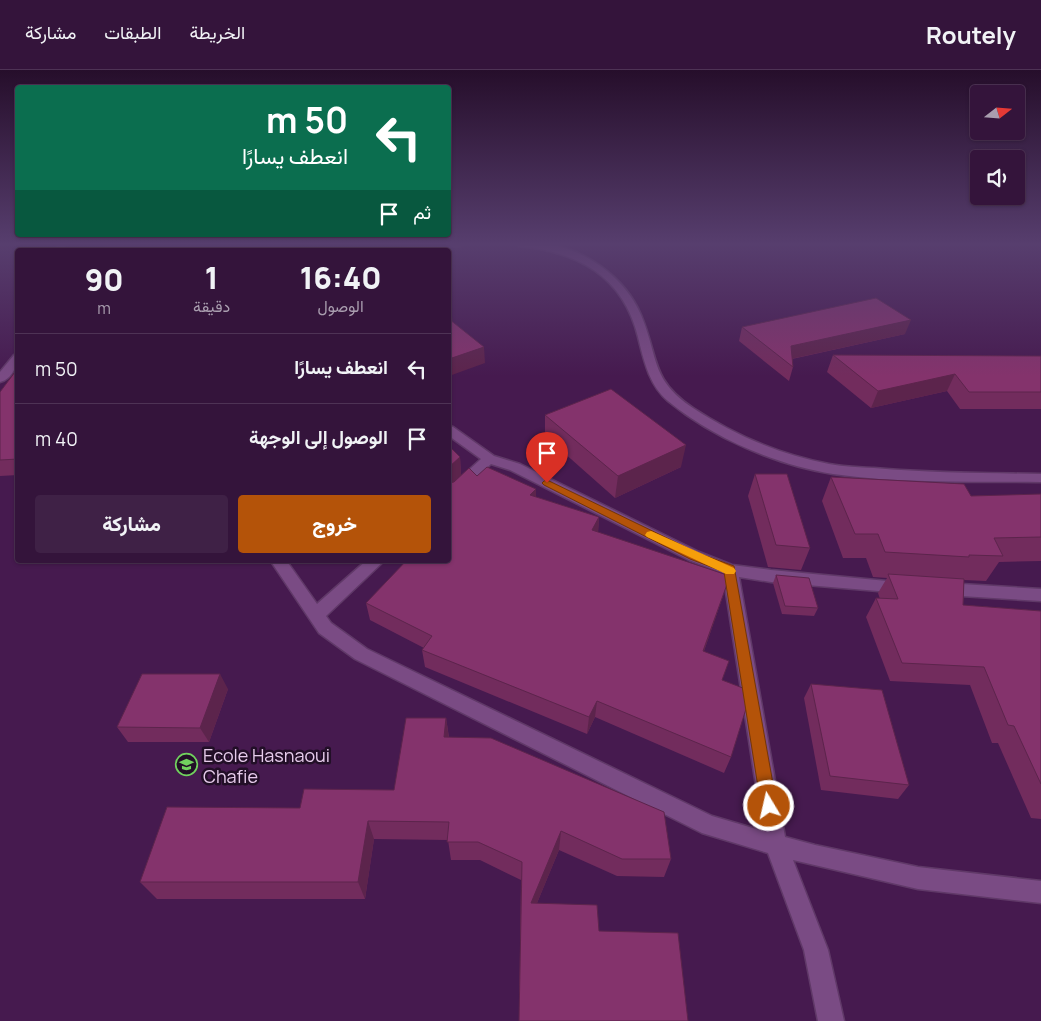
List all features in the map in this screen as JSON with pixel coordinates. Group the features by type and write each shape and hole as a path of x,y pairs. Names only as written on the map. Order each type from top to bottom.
{"street":[{"path":"619,287 628,301 642,332 652,373 671,397 707,422 769,452 823,468 841,470 904,476 1041,478"},
{"path":"0,379 15,361"},
{"path":"451,431 489,458 515,467 694,556 730,570 771,576 1041,595"},
{"path":"451,493 489,458"},
{"path":"280,563 325,628 361,654 709,826 815,856 918,878 1041,892"},
{"path":"316,615 374,563"},
{"path":"730,570 776,845 816,950 831,1021"}],"building":[{"path":"876,298 911,320 791,346 793,367 742,327"},
{"path":"451,321 484,347 451,358"},
{"path":"833,355 1041,356 1041,392 969,392 955,374 878,391"},
{"path":"15,372 15,459 0,460 0,392"},
{"path":"611,389 686,445 618,476 545,415"},
{"path":"451,448 460,457 451,465"},
{"path":"487,467 536,489 530,495 599,517 592,530 730,576 703,651 729,661 722,680 748,690 750,696 731,757 597,701 589,717 422,650 432,636 366,603 404,563 451,563 451,483 469,468 477,476"},
{"path":"755,474 787,474 810,548 776,545"},
{"path":"831,477 964,484 971,496 1041,494 1041,537 994,538 1003,556 969,555 969,557 885,552 878,534 855,534"},
{"path":"888,574 964,579 963,605 1041,611 1041,784 1014,726 1008,725 984,667 902,663 876,598 898,599"},
{"path":"776,575 809,578 818,608 785,606"},
{"path":"142,674 220,674 200,728 117,727"},
{"path":"811,684 882,690 909,785 830,776"},
{"path":"406,718 446,718 444,737 491,738 664,812 671,859 622,859 561,831 531,903 597,905 599,931 678,933 688,1021 519,1021 522,862 478,842 447,842 449,822 368,821 358,882 140,882 167,807 300,808 304,789 394,790"}],"slow traffic":[{"path":"651,535 730,571"}],"place":[{"name":"Ecole Hasnaoui Chafie","path":"187,765"}],"route":[{"path":"547,483 694,556 730,570 769,806"}]}
